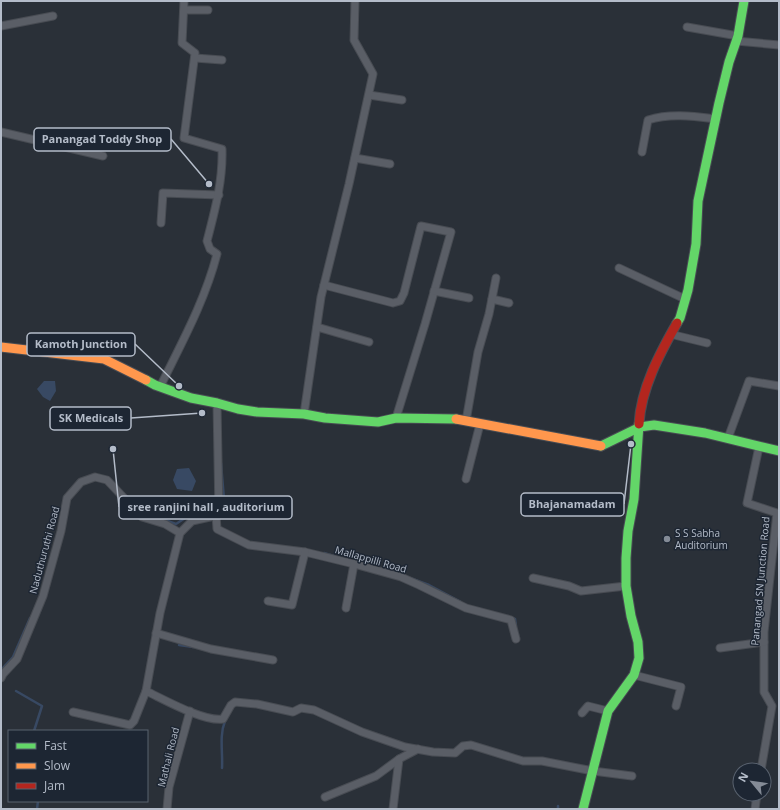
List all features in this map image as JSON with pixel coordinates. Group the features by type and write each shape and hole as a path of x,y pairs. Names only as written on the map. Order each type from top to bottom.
{"street":[{"path":"160,387 202,298 217,254 210,249 207,241 219,195 222,148 184,138 195,53 182,43 184,1"},
{"path":"304,414 324,285 374,74 354,40 355,1"},
{"path":"583,809 608,711 634,675 639,658 638,642 631,616 626,586 626,558 628,532 634,499 640,409 649,382 670,334 680,318 685,299 696,244 698,201 729,62 737,38 744,1"},
{"path":"184,10 208,10"},
{"path":"1,26 53,16"},
{"path":"687,27 779,46"},
{"path":"194,58 222,60"},
{"path":"369,95 402,100"},
{"path":"642,152 648,120 659,116 678,115 716,118"},
{"path":"1,132 103,156"},
{"path":"355,158 390,164"},
{"path":"161,223 163,193 219,195"},
{"path":"324,285 393,303 400,301 404,293 420,226 451,232 396,418"},
{"path":"618,268 685,299"},
{"path":"466,421 478,352 496,278"},
{"path":"434,291 469,298"},
{"path":"492,299 509,303"},
{"path":"317,327 368,342"},
{"path":"670,334 707,343"},
{"path":"1,347 104,359 160,387 191,398 256,412 304,414 325,418 378,422 396,418 453,419 601,446 640,427 654,425 705,433 779,451"},
{"path":"728,438 749,381 779,386"},
{"path":"73,712 126,728 134,721 146,691 160,613 180,533 192,521 219,514 217,403"},
{"path":"466,479 480,424"},
{"name":"Panangad SN Junction Road","path":"760,447 747,503 777,513 776,551 764,642 764,692 772,706 762,762"},
{"name":"Naduthuruthi Road","path":"1,678 2,674 17,659 43,596 61,531 67,498 81,482 95,477 107,480 142,518 165,524 180,533"},
{"name":"Mallappilli Road","path":"216,515 217,527 249,545 305,552 354,564 407,580 466,608 511,620 516,639"},
{"path":"268,601 292,605 305,552"},
{"path":"346,608 354,564"},
{"path":"533,578 568,586 581,591 626,586"},
{"path":"156,634 211,650 273,660"},
{"path":"720,648 764,642"},
{"path":"634,675 681,687 676,706"},
{"path":"146,691 206,718 216,720 223,719 231,704 239,701 293,712 301,708 314,710 362,732 405,747 433,752 455,753 463,746 471,745 523,761 542,761 593,771 632,776"},
{"path":"582,713 588,706 608,711"},
{"name":"Mathali Road","path":"167,809 169,787 190,711"},
{"path":"325,797 376,776 399,759 418,749"},
{"path":"393,809 399,759"}],"water":[{"path":"44,381 55,381 56,391 50,401 43,397 37,389"},
{"path":"189,468 196,481 192,491 177,489 173,480 177,469"}],"waterway":[{"path":"221,463 224,499 221,512"},
{"path":"137,508 148,514 176,524 194,512 206,514 217,512"},
{"path":"324,553 334,556"},
{"path":"410,578 429,585 461,602"},
{"path":"1,670 13,657 30,618"},
{"path":"512,618 515,619 516,626"},
{"path":"179,645 193,647"},
{"path":"16,691 42,706 34,730"},
{"path":"222,768 222,739 224,720"},
{"path":"37,809 38,802"}],"traffic: fast":[{"path":"677,323 680,318 688,290 696,244 698,201 719,103 729,62 738,36 744,1"},
{"path":"146,380 155,385 191,398 257,412 304,414 325,418 378,422 396,418 456,419"},
{"path":"583,809 608,711 634,675 639,658 638,642 631,616 626,586 628,531 634,499 639,424"},
{"path":"601,446 640,427 654,425 705,433 779,451"}],"traffic: slow":[{"path":"1,347 104,359 146,380"},
{"path":"456,419 601,446"}],"traffic: jam":[{"path":"639,424 643,397 647,384 664,346 677,323"}],"place":[{"name":"Panangad Toddy Shop","path":"209,184"},
{"name":"Kamoth Junction","path":"179,386"},
{"name":"SK Medicals","path":"202,413"},
{"name":"Bhajanamadam","path":"631,444"},
{"name":"sree ranjini hall , auditorium","path":"113,449"},
{"name":"S S Sabha Auditorium","path":"667,539"}]}
